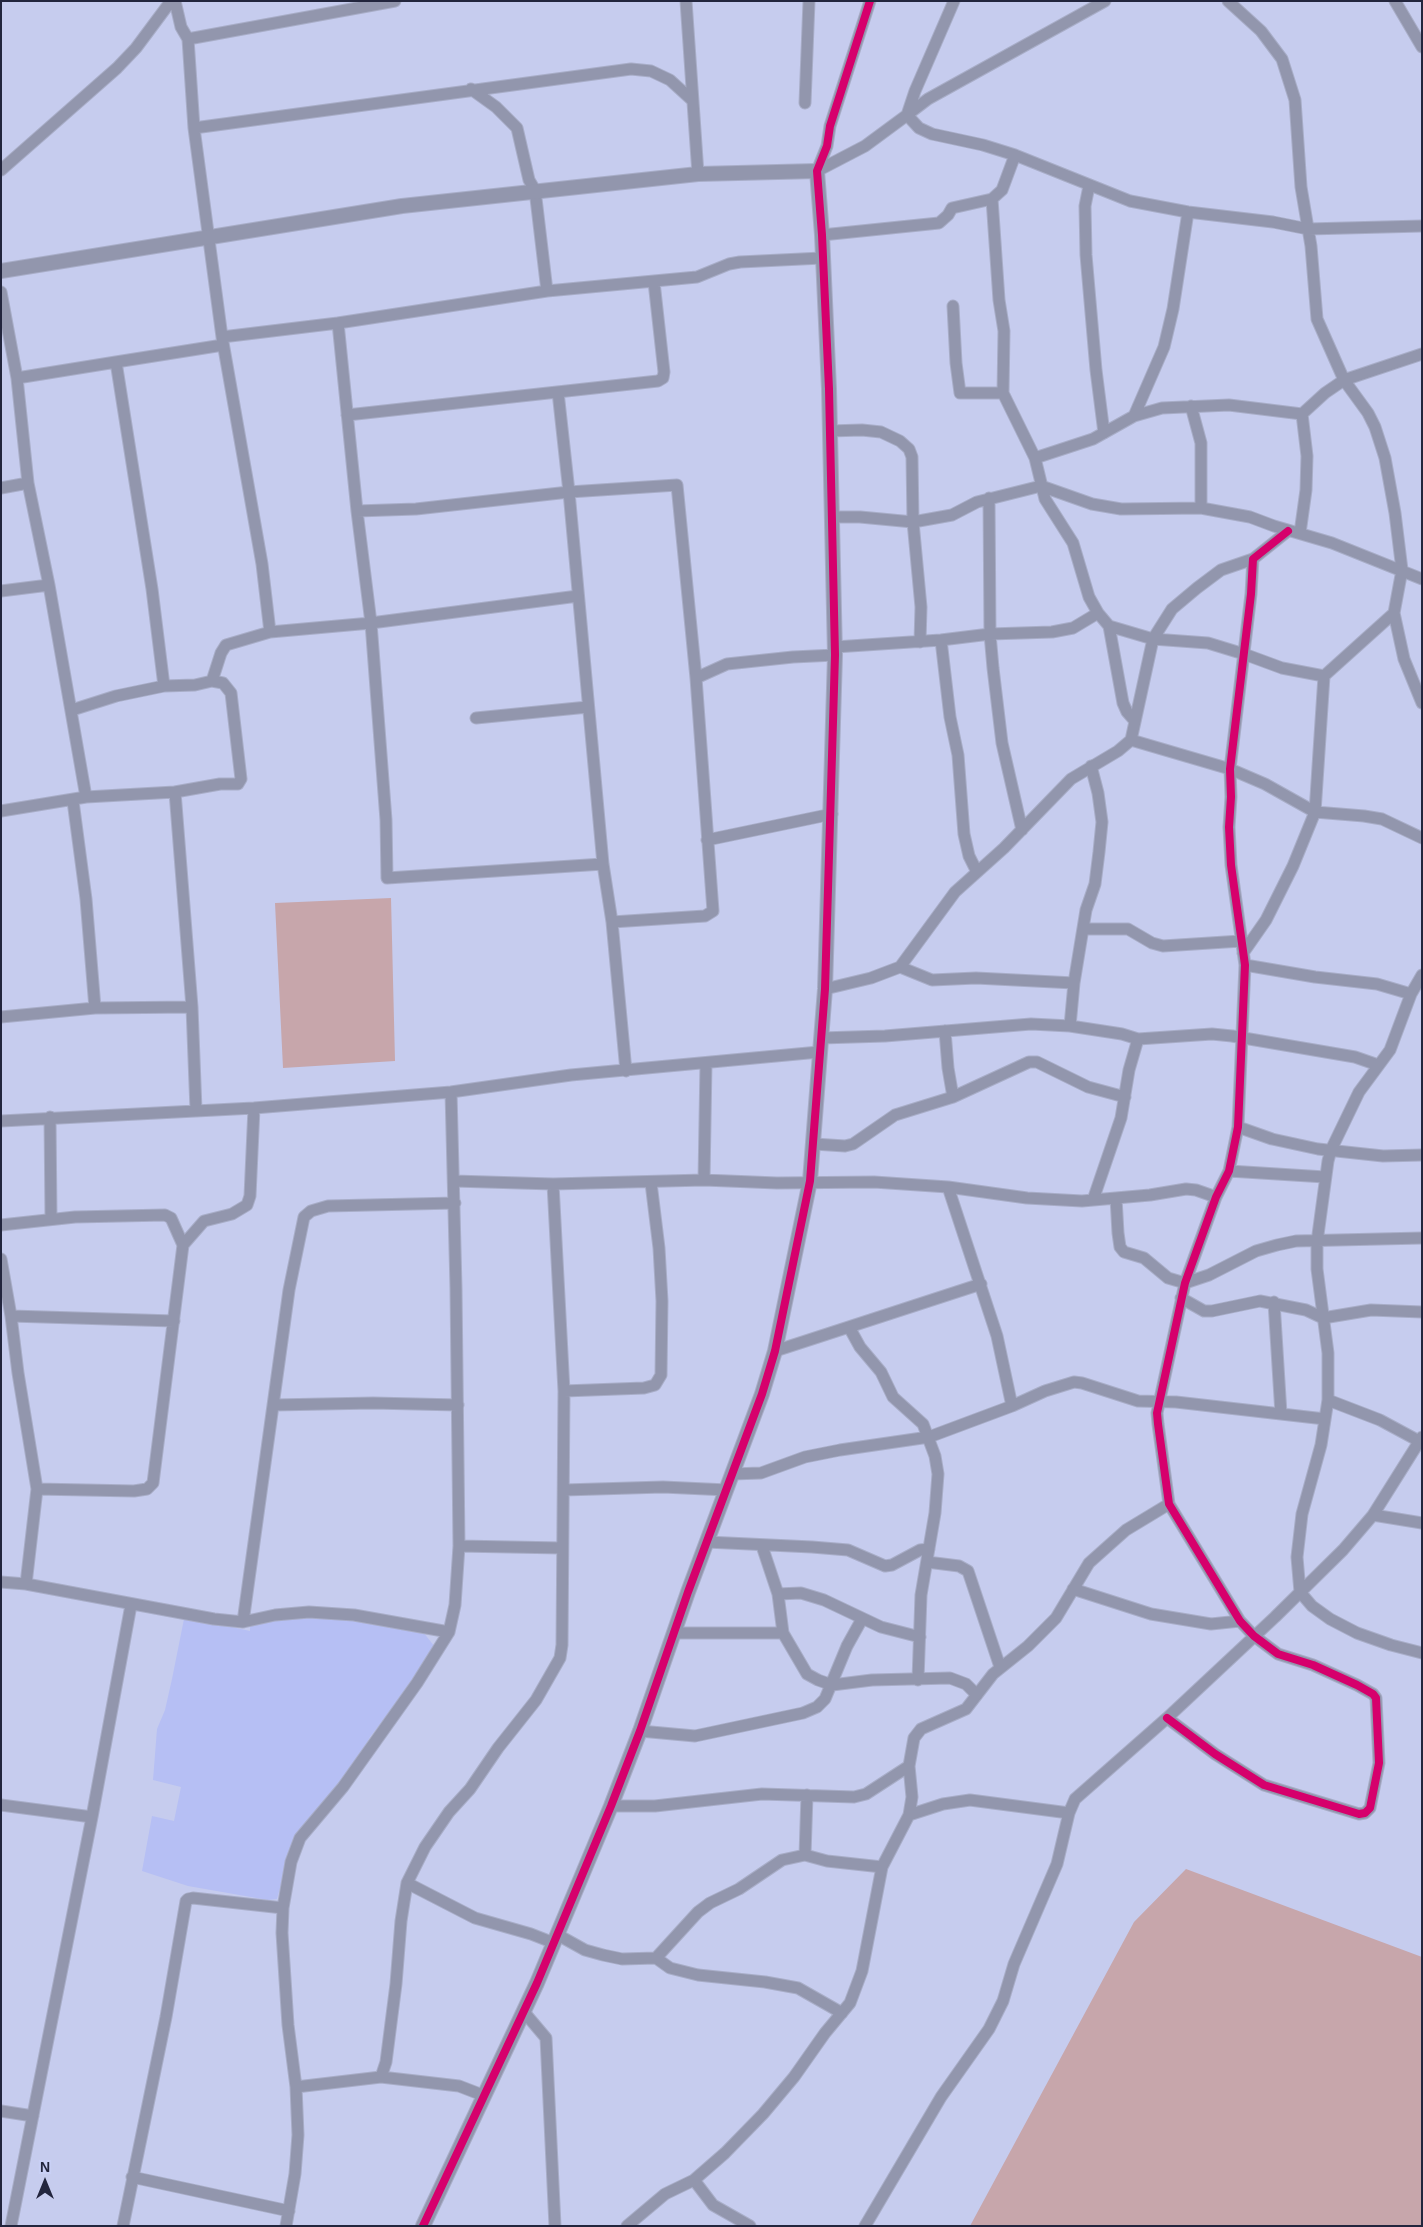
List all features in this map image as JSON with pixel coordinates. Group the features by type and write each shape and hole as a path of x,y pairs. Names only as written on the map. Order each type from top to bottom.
{"street":[{"path":"1,170 117,68 136,48 171,1"},
{"path":"175,1 181,27 188,39 194,128 210,238 222,341 233,392 262,564 270,632"},
{"path":"188,39 395,1"},
{"path":"686,1 698,174"},
{"path":"806,103 809,1"},
{"path":"423,2226 524,2012 611,1806 640,1731 673,1632 762,1394 775,1351 810,1181 825,989 832,814 835,651 822,235 816,171 827,146 830,126 839,103 850,59 859,39 870,1"},
{"path":"907,115 915,91 954,1"},
{"path":"1,271 402,206 535,190 698,174 816,171 865,146 928,99 1105,1"},
{"path":"1228,1 1261,31 1282,59 1295,100 1301,187 1312,246 1317,319 1344,380 1368,412 1385,458 1396,513 1402,570 1394,614 1404,660 1422,703"},
{"path":"1395,1 1422,46"},
{"path":"194,128 471,89 631,69 651,71 664,77 692,101"},
{"path":"471,89 496,107 517,128 529,180 535,190 547,291"},
{"path":"907,115 920,128 932,134 983,145 1015,155 1130,201 1188,212 1273,222 1308,229 1422,226"},
{"path":"822,235 932,224 944,220 952,208 992,199 1002,190 1015,155"},
{"path":"1089,186 1085,206 1086,255 1096,378 1104,433"},
{"path":"992,199 999,300 1004,331 1003,393 1034,458 1041,486 1052,513 1073,543 1089,597 1098,614 1109,626 1153,639 1208,643 1282,668 1324,676"},
{"path":"1134,416 1164,347 1173,309 1188,212"},
{"path":"17,378 116,362 222,341 547,291 697,277 740,262 822,258"},
{"path":"347,415 658,381 663,378 654,282"},
{"path":"1,292 17,378 28,483 49,585 86,797"},
{"path":"953,306 956,363 960,393 1003,393"},
{"path":"338,324 357,511 371,623 388,878 603,864"},
{"path":"1034,458 1093,439 1134,416 1162,408 1229,405 1302,414 1325,393 1344,380 1422,354"},
{"path":"116,362 152,589 164,686"},
{"path":"558,392 603,864 612,922 626,1071"},
{"path":"1191,406 1201,443 1201,508"},
{"path":"825,989 871,978 900,967 955,892 1004,848 1071,779 1118,751 1131,740 1153,639 1172,610 1221,570 1253,559 1294,532 1306,490 1307,456 1302,414"},
{"path":"829,431 862,430 881,432 900,441 909,449 912,457 913,522 921,607 920,642"},
{"path":"1,488 28,483"},
{"path":"357,511 416,509 569,492 677,485 696,678 713,908 710,914 612,922"},
{"path":"831,517 860,516 913,522 952,515 971,504 989,498 1041,486 1092,504 1121,509 1201,508 1250,517 1332,543 1402,570 1422,580"},
{"path":"989,498 990,634 1002,743 1022,830"},
{"path":"1167,1718 1215,1754 1264,1785 1337,1809 1359,1814 1365,1813 1370,1808 1379,1763 1376,1698 1373,1694 1357,1685 1313,1665 1278,1654 1254,1636 1240,1621 1169,1504 1158,1424 1160,1402 1185,1283 1216,1197 1229,1171 1238,1127 1245,965 1229,827 1230,769 1253,559"},
{"path":"1,591 49,585"},
{"path":"212,681 221,652 226,645 270,632 371,623 578,596"},
{"path":"696,678 726,664 990,634 1052,632 1073,628 1098,614"},
{"path":"1243,953 1266,920 1293,866 1315,812 1324,676 1394,614"},
{"path":"1109,626 1123,702 1127,712 1134,720"},
{"path":"941,640 950,717 958,755 964,834 969,856 977,872"},
{"path":"1,811 73,801 86,797 175,792 220,784 238,784 241,779 231,693 223,683 212,681 195,685 164,686 116,696 72,710"},
{"path":"476,718 588,707"},
{"path":"1131,740 1230,769 1265,784 1315,812 1364,816 1382,820 1422,838"},
{"path":"1070,1026 1074,983 1086,910 1095,884 1102,822 1098,793 1091,766"},
{"path":"175,792 192,1007 196,1110"},
{"path":"73,801 86,899 95,1008"},
{"path":"707,840 832,814"},
{"path":"1083,929 1128,929 1152,943 1163,946 1241,941"},
{"path":"1245,965 1315,978 1377,984 1411,994"},
{"path":"900,967 932,980 976,978 1074,983"},
{"path":"1422,975 1411,994 1390,1050 1359,1092 1331,1150 1325,1177 1317,1242 1316,1269 1328,1353 1328,1400 1321,1445 1302,1514 1297,1556 1300,1592 1312,1606 1330,1619 1358,1633 1391,1646 1422,1653"},
{"path":"1,1017 95,1008 192,1007"},
{"path":"821,1038 885,1036 1031,1024 1070,1026 1122,1034 1138,1039 1183,1038 1212,1034 1354,1057 1378,1065"},
{"path":"945,1031 953,1097"},
{"path":"1093,1200 1113,1143 1129,1070 1138,1039"},
{"path":"1,1121 254,1108 451,1092 525,1081 819,1052"},
{"path":"814,1144 845,1146 853,1144 895,1115 953,1097 1029,1062 1037,1062 1088,1087 1124,1097"},
{"path":"704,1180 706,1063"},
{"path":"286,2226 295,2174 298,2135 296,2087 288,2025 282,1933 283,1908 291,1862 300,1838 343,1787 376,1743 449,1632 455,1605 460,1546 455,1203 451,1092"},
{"path":"183,1245 204,1221 232,1214 247,1205 250,1196 254,1108"},
{"path":"50,1117 50,1218"},
{"path":"1238,1127 1292,1145 1383,1156 1422,1155"},
{"path":"1229,1171 1325,1177"},
{"path":"454,1181 553,1184 704,1180 776,1183 810,1181 874,1182 948,1187 1027,1198 1093,1200 1186,1189 1216,1197"},
{"path":"564,1391 644,1388 655,1385 661,1375 662,1301 659,1248 651,1182"},
{"path":"381,2076 386,2062 396,1984 401,1921 407,1884 424,1847 536,1700 560,1658 562,1645 564,1391 553,1184"},
{"path":"948,1187 997,1336 1012,1406"},
{"path":"1116,1198 1119,1240 1124,1252 1144,1258 1168,1278 1185,1283 1209,1275 1256,1251 1296,1241 1422,1238"},
{"path":"243,1622 289,1290 304,1217 311,1211 328,1206 455,1203"},
{"path":"1,1225 50,1218 165,1215 171,1218 183,1245 153,1484 147,1489 134,1491 37,1489"},
{"path":"1,1259 37,1489 26,1584"},
{"path":"775,1351 981,1284"},
{"path":"1181,1298 1204,1311 1260,1301 1274,1302 1306,1310 1323,1318 1371,1310 1422,1312"},
{"path":"1274,1302 1281,1414"},
{"path":"11,1316 174,1322"},
{"path":"849,1327 860,1347 881,1372 893,1397 923,1424 935,1456 938,1474 935,1513 922,1595 918,1680"},
{"path":"732,1474 761,1472 805,1457 840,1450 929,1437 1012,1406 1045,1391 1074,1382 1138,1401 1325,1419"},
{"path":"865,2226 941,2097 989,2029 1003,2001 1014,1964 1057,1864 1069,1812 1076,1799 1167,1718 1343,1550 1373,1515 1420,1439 1380,1420 1328,1400"},
{"path":"274,1405 373,1403 458,1405"},
{"path":"564,1490 662,1488 726,1490"},
{"path":"627,2226 665,2194 694,2180 763,2114 850,2003 862,1971 882,1867 909,1815 912,1797 909,1766 914,1738 921,1729 959,1714 966,1709 1000,1667 1028,1646 1056,1618 1089,1563 1126,1530 1169,1504"},
{"path":"1373,1515 1422,1523"},
{"path":"707,1542 848,1550 885,1566 892,1565 920,1550 929,1549"},
{"path":"460,1546 562,1548"},
{"path":"762,1546 778,1594 783,1632 807,1674 832,1685 872,1680 950,1678 966,1684 977,1696"},
{"path":"927,1562 960,1566 968,1571 1000,1667"},
{"path":"1,1582 26,1584 131,1605 243,1622 284,1614 309,1612 354,1615 449,1632"},
{"path":"1073,1589 1151,1614 1211,1624 1240,1621"},
{"path":"778,1594 801,1593 824,1600 881,1627 920,1637"},
{"path":"11,2226 92,1817 131,1605"},
{"path":"640,1731 695,1736 803,1713 817,1707 825,1699 847,1646 862,1619"},
{"path":"673,1632 783,1632"},
{"path":"611,1806 655,1806 762,1794 839,1798 866,1794 909,1766"},
{"path":"805,1856 807,1795"},
{"path":"909,1815 942,1804 970,1800 1069,1812"},
{"path":"1,1806 92,1817"},
{"path":"656,1958 681,1928 710,1903 738,1889 782,1860 805,1856 827,1861 882,1867"},
{"path":"407,1884 475,1918 556,1939 603,1955 622,1959 656,1958 670,1968 698,1975 765,1982 798,1988 842,2013"},
{"path":"122,2226 166,2017 186,1901 188,1898 193,1898 283,1908"},
{"path":"524,2012 546,2038 555,2226"},
{"path":"296,2087 381,2076 460,2086 485,2096"},
{"path":"1,2111 32,2116"},
{"path":"132,2177 289,2211"},
{"path":"694,2180 713,2205 750,2226"}],"shaded area":[{"path":"391,898 395,1061 283,1068 275,903"},
{"path":"340,1616 413,1632 423,1632 435,1647 403,1695 370,1737 342,1788 311,1819 285,1870 277,1899 268,1900 188,1886 142,1871 152,1816 174,1821 181,1787 153,1780 157,1729 165,1710 184,1619 196,1619 250,1631 250,1623 279,1618"},
{"path":"1186,1869 1422,1957 1422,2226 970,2226 1134,1922"}],"cycle path":[{"path":"423,2226 537,1983 611,1806 640,1731 688,1592 762,1394 775,1351 810,1181 825,989 835,655 829,389 817,171 827,146 830,126 870,1"},
{"path":"1167,1718 1215,1754 1264,1785 1359,1814 1365,1813 1370,1808 1379,1763 1376,1698 1373,1694 1357,1685 1313,1665 1278,1654 1254,1636 1240,1621 1169,1504 1157,1413 1185,1283 1216,1197 1229,1171 1238,1127 1245,965 1231,865 1229,827 1230,769 1251,594 1253,559 1288,531"}]}
